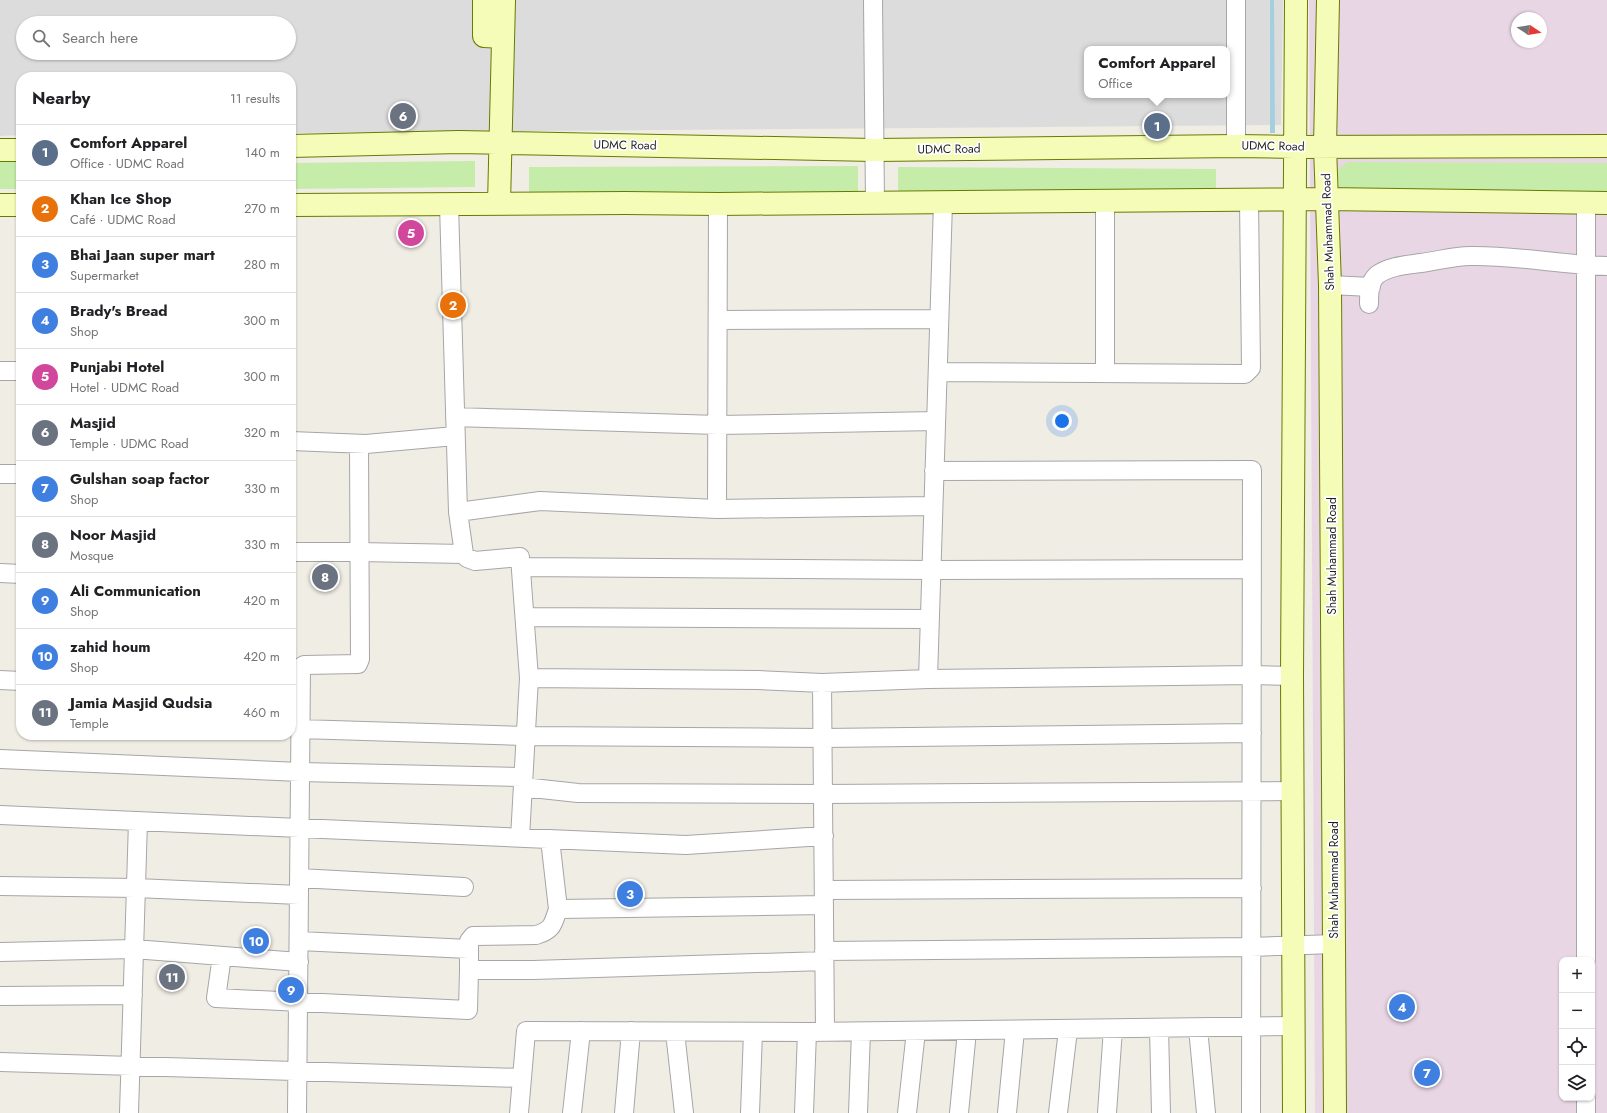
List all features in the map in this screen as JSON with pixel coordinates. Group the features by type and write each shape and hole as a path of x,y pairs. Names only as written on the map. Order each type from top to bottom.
{"main road":[{"path":"484,0 494,37 501,143 499,204"},
{"path":"494,37 504,0"},
{"path":"1294,1113 1292,676 1293,268 1296,0"},
{"name":"Shah Muhammad Road","path":"1328,0 1325,147 1330,275 1335,1113"},
{"path":"1295,118 1301,125 1311,128 1321,124 1326,115"},
{"name":"UDMC Road","path":"296,146 459,142 874,150 1236,146 1607,146"},
{"path":"0,150 16,150"},
{"path":"296,205 943,203 1326,199 1597,203"},
{"path":"0,205 16,205"},
{"path":"1293,268 1302,258 1314,255 1326,260 1330,275"}],"street":[{"path":"873,0 875,203"},
{"path":"1236,0 1236,146"},
{"path":"938,372 1246,374 1251,368 1249,200"},
{"path":"1105,201 1106,373"},
{"path":"928,679 943,203"},
{"path":"1586,957 1586,266 1597,203"},
{"path":"718,204 718,509"},
{"path":"449,205 454,417 458,512 464,554 468,558 475,561 520,557 529,678 520,838"},
{"path":"1330,275 1370,295 1376,276 1384,271 1396,267 1469,256 1513,258 1586,266 1607,266"},
{"path":"718,320 939,319"},
{"path":"0,371 16,371"},
{"path":"454,417 718,425 936,421"},
{"path":"296,442 359,444 455,436"},
{"path":"297,1113 300,772 296,682 301,667 304,665 358,664 360,659 359,444"},
{"path":"934,471 1252,470 1251,1113"},
{"path":"0,474 16,474"},
{"path":"458,512 540,501 718,509 934,506"},
{"path":"296,552 464,554"},
{"path":"521,567 931,570 1252,569"},
{"path":"0,573 16,574"},
{"path":"525,617 930,619"},
{"path":"529,678 758,680 822,683 928,679 1252,675 1292,676"},
{"path":"0,680 16,681"},
{"path":"804,1113 816,1032 824,956 822,683"},
{"path":"297,721 526,736 823,738 1252,733"},
{"path":"0,759 523,782 578,793 823,794 1293,791"},
{"path":"0,815 686,845 824,836"},
{"path":"129,1113 138,821"},
{"path":"222,956 216,998 468,1010 469,941 473,936 536,935 545,932 553,926 558,909 550,839"},
{"path":"0,886 136,888 299,886 464,887"},
{"path":"558,909 824,897 1252,888"},
{"path":"299,941 469,949"},
{"path":"469,970 533,970 824,956 1334,944"},
{"path":"0,952 134,949 298,962"},
{"path":"0,996 132,995"},
{"path":"519,1113 526,1031 861,1032 1294,1026"},
{"path":"1159,1028 1161,1113"},
{"path":"1198,1028 1206,1113"},
{"path":"1107,1113 1113,1029"},
{"path":"1007,1113 1015,1030"},
{"path":"1058,1113 1068,1030"},
{"path":"572,1113 581,1031"},
{"path":"624,1113 631,1031"},
{"path":"907,1113 916,1031"},
{"path":"959,1113 967,1031"},
{"path":"675,1032 684,1113"},
{"path":"750,1113 753,1032"},
{"path":"858,1113 861,1032"},
{"path":"0,1062 521,1078"},
{"path":"1586,1101 1586,1113"}],"shaded area":[{"path":"0,0 1283,0 1281,125 296,133 296,72 16,72 16,135 0,136"},
{"path":"1309,0 1607,0 1607,1113 1315,1113"}],"green space":[{"path":"0,160 16,160 16,189 0,189"},
{"path":"475,161 475,187 296,189 296,163"},
{"path":"1348,162 1607,163 1607,191 1344,193 1337,185 1338,174 1342,166"},
{"path":"858,166 858,195 529,196 529,167"},
{"path":"898,167 1216,169 1216,195 898,192"}],"water":[{"path":"1270,0 1274,0 1275,133 1270,133"}],"place":[{"name":"Masjid","path":"403,116"},
{"name":"Comfort Apparel","path":"1157,126"},
{"name":"Punjabi Hotel","path":"411,233"},
{"name":"Khan Ice Shop","path":"453,305"},
{"name":"Noor Masjid","path":"325,577"},
{"name":"Bhai Jaan super mart","path":"630,894"},
{"name":"zahid houm","path":"256,941"},
{"name":"Jamia Masjid Qudsia","path":"172,977"},
{"name":"Ali Communication","path":"291,990"},
{"name":"Brady's Bread","path":"1402,1007"},
{"name":"Gulshan soap factor","path":"1427,1073"}]}
